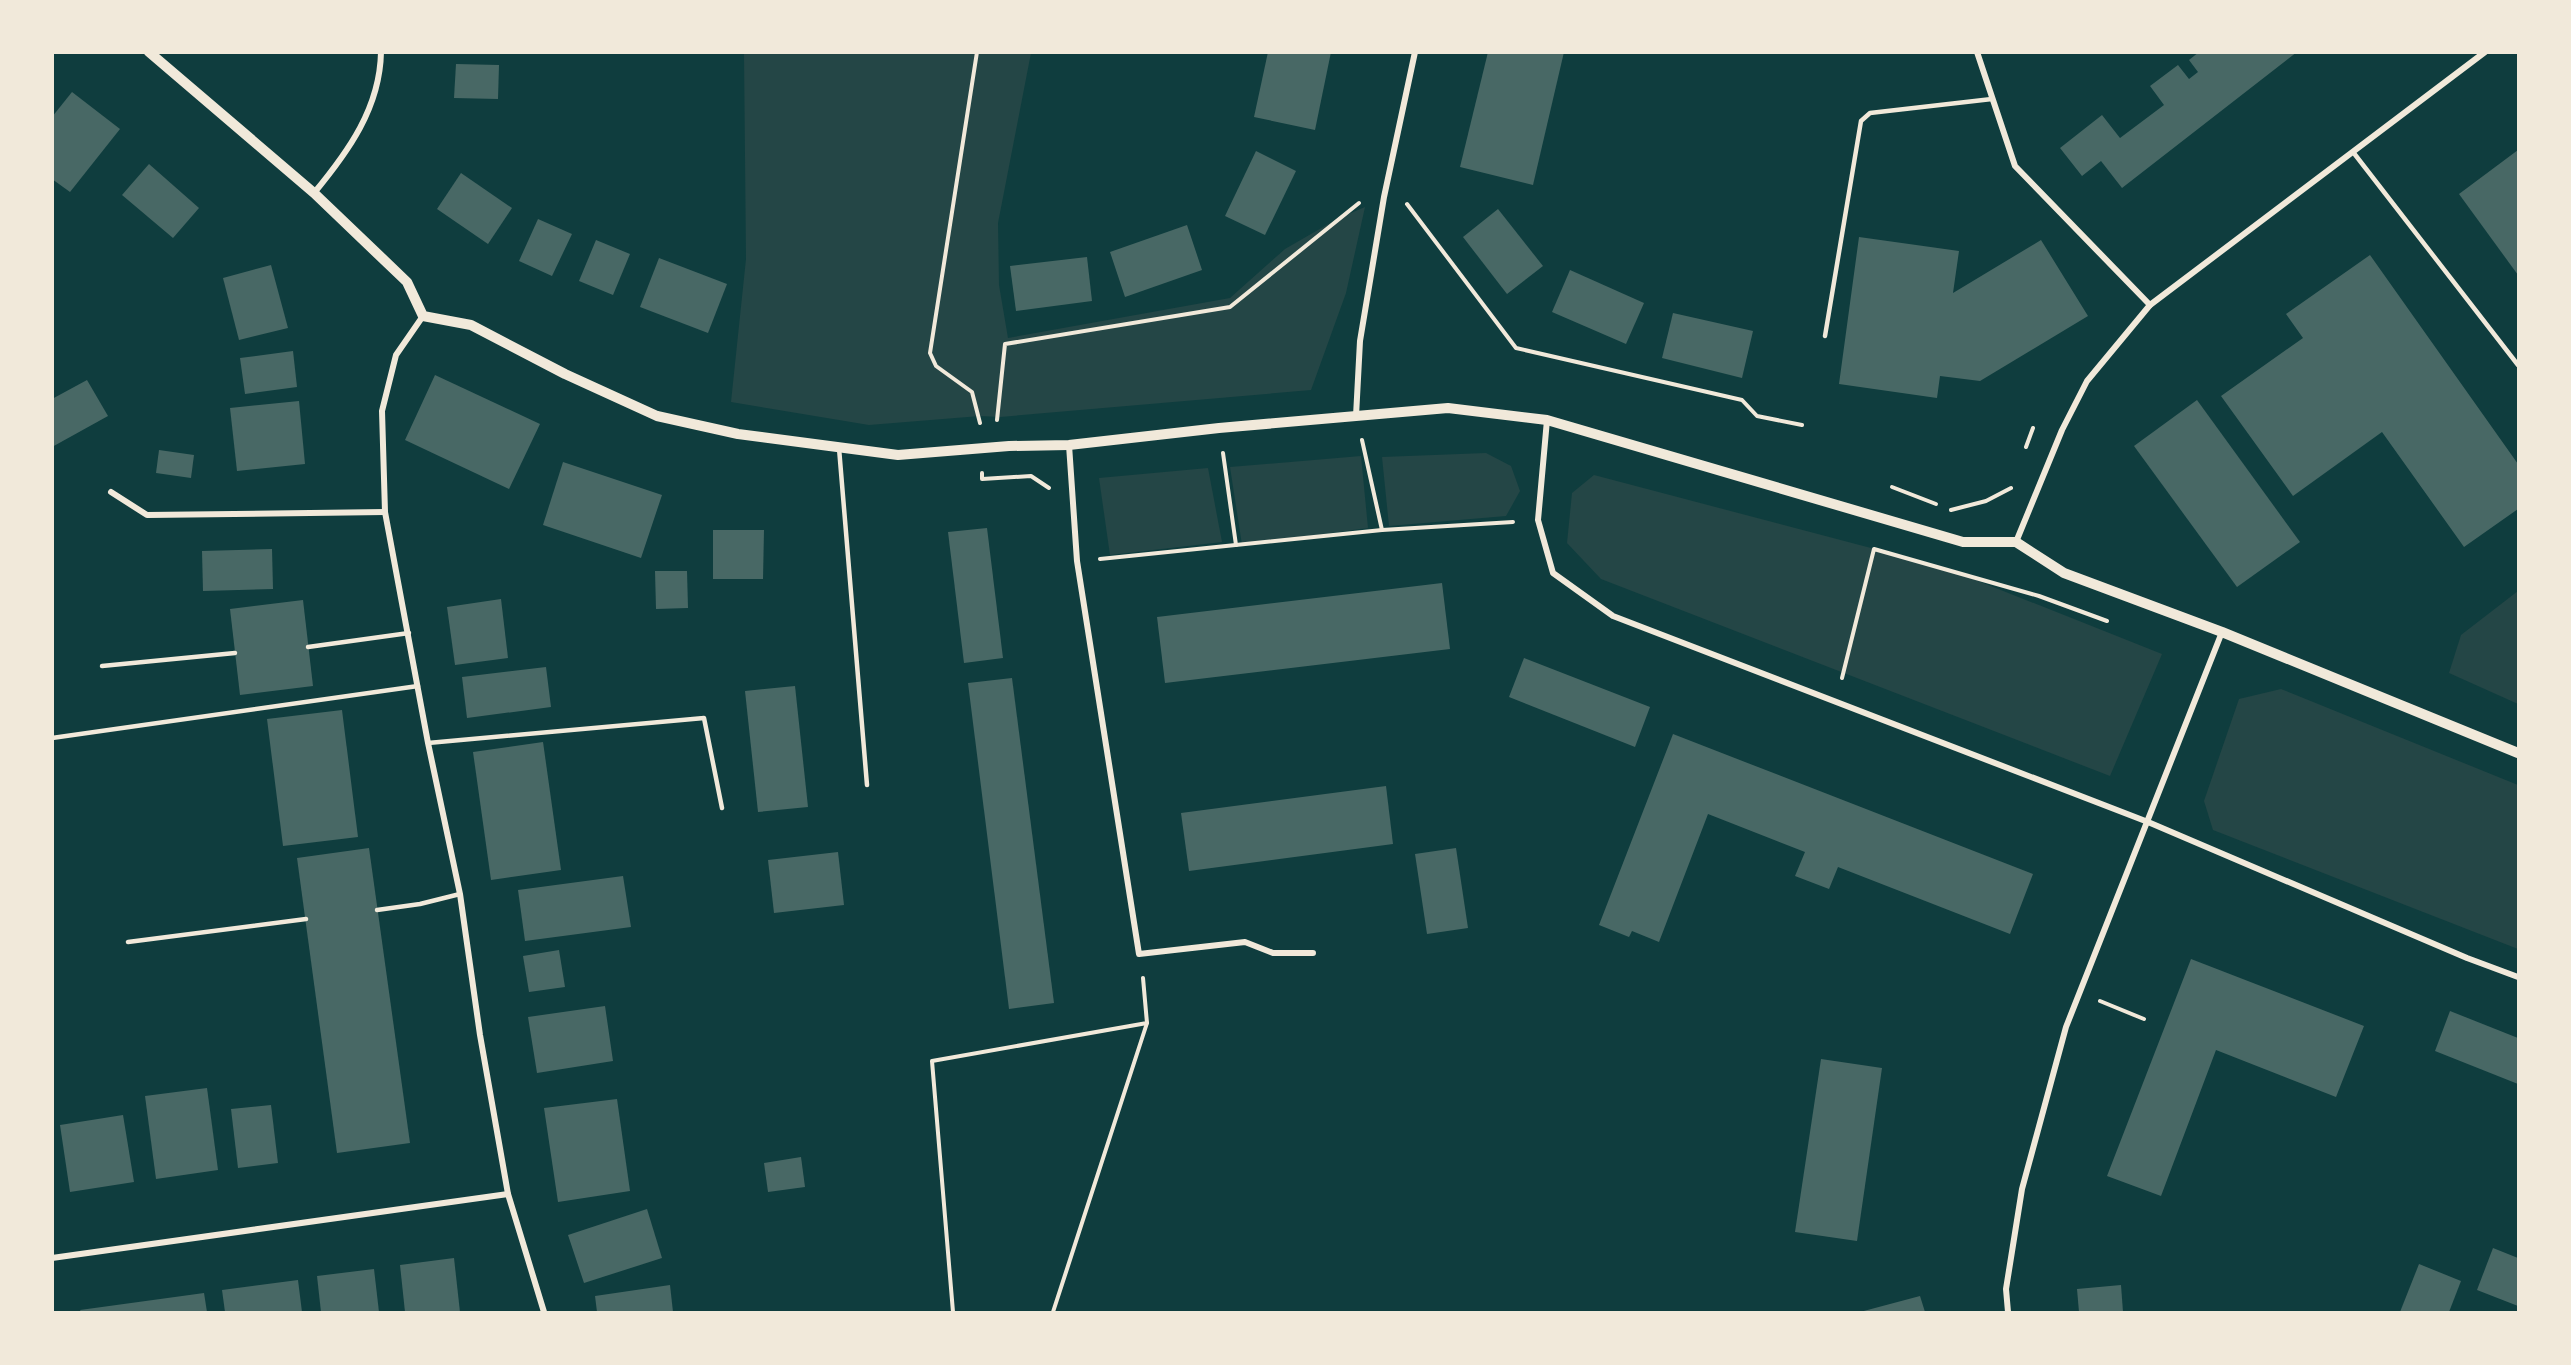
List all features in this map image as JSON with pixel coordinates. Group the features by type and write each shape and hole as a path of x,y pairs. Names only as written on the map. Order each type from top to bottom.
{"street":[{"path":"149,52 314,193 408,282 423,316"},
{"path":"314,193 345,152 366,116 377,90 381,52"},
{"path":"1356,416 1360,341 1384,197 1415,52"},
{"path":"1977,52 2015,166 2151,304"},
{"path":"2016,542 2062,430 2087,381 2151,304 2485,52"},
{"path":"423,316 471,325 565,374 657,416 738,434 898,455 1009,446 1069,445 1220,428 1448,408 1546,420 1963,542 2016,542 2064,573 2222,632 2518,753"},
{"path":"423,316 396,355 382,411 384,512 409,633 428,743 460,894 480,1035 508,1194 544,1312"},
{"path":"1546,420 1538,520 1553,573 1612,616 2148,822 2467,958 2518,977"},
{"path":"1069,445 1077,561 1139,954 1245,942 1273,953 1313,953"},
{"path":"111,492 147,515 384,512"},
{"path":"2008,1312 2006,1289 2022,1189 2066,1027 2222,632"},
{"path":"52,1258 508,1194"}],"lane":[{"path":"1825,336 1861,122 1870,113 1992,99"},
{"path":"2353,152 2518,365"},
{"path":"838,448 867,785"},
{"path":"309,647 409,633"},
{"path":"102,666 235,653"},
{"path":"52,738 418,686"},
{"path":"428,743 704,718 722,808"},
{"path":"377,910 420,904 460,894"},
{"path":"128,942 306,919"}],"path":[{"path":"977,52 930,353 936,366 972,392 980,416"},
{"path":"980,424 996,422 1005,344 1230,306 1360,203 1384,197 1410,205 1516,348 1742,400 1757,416 1802,425"},
{"path":"1356,416 1382,530"},
{"path":"1220,428 1236,545"},
{"path":"2022,458 2033,428"},
{"path":"982,479 1031,476 1073,504"},
{"path":"1892,487 1953,510 2011,488 2015,478"},
{"path":"1077,561 1382,530 1538,520"},
{"path":"1836,703 1874,549 2038,596 2107,621"},
{"path":"1053,1312 1147,1023 1139,954"},
{"path":"2080,993 2144,1019"},
{"path":"953,1312 932,1061 1147,1023"}],"shaded area":[{"path":"744,53 1031,53 998,223 999,285 1008,338 1230,298 1285,249 1337,219 1365,207 1346,293 1311,390 1000,417 980,416 869,425 731,402 746,259"},
{"path":"1486,453 1511,466 1520,491 1506,516 1389,526 1382,457"},
{"path":"1361,456 1368,528 1242,545 1230,467"},
{"path":"1208,468 1222,542 1110,555 1099,478"},
{"path":"1594,475 1943,567 2162,654 2110,776 1601,579 1567,543 1572,493"},
{"path":"2518,591 2518,704 2449,673 2461,635"},
{"path":"2281,689 2518,785 2518,949 2213,830 2204,801 2239,699"}],"building":[{"path":"1268,52 1331,52 1315,130 1254,117"},
{"path":"1488,52 1564,52 1533,185 1460,167"},
{"path":"2199,52 2297,52 2122,188 2101,161 2082,176 2060,148 2102,115 2120,138 2164,105 2150,86 2178,65 2189,79 2198,72 2189,60"},
{"path":"456,64 499,65 498,99 454,98"},
{"path":"72,92 120,129 70,192 52,179 52,117"},
{"path":"2518,150 2518,275 2459,194"},
{"path":"1256,151 1296,171 1265,235 1225,216"},
{"path":"149,164 199,208 173,238 122,195"},
{"path":"461,173 512,208 488,244 437,209"},
{"path":"1498,209 1543,266 1507,294 1463,237"},
{"path":"538,219 572,234 552,276 519,261"},
{"path":"1187,225 1202,270 1125,297 1110,252"},
{"path":"1859,237 1959,251 1953,293 2041,240 2088,316 1980,381 1940,376 1937,398 1839,384"},
{"path":"596,240 630,254 613,295 579,281"},
{"path":"2370,255 2518,464 2518,509 2464,547 2382,432 2293,496 2221,396 2303,338 2286,314"},
{"path":"1087,257 1092,301 1016,311 1010,266"},
{"path":"659,258 727,284 708,333 640,307"},
{"path":"271,265 288,328 239,340 223,278"},
{"path":"1570,270 1644,303 1626,344 1552,312"},
{"path":"1673,313 1753,331 1742,378 1662,358"},
{"path":"293,351 297,387 245,394 240,358"},
{"path":"435,375 540,424 509,489 405,440"},
{"path":"87,380 108,416 52,447 52,399"},
{"path":"2197,400 2300,542 2237,587 2134,446"},
{"path":"299,401 305,464 237,471 230,408"},
{"path":"159,450 194,455 191,478 156,473"},
{"path":"563,462 662,495 641,558 543,525"},
{"path":"987,528 1003,658 964,663 948,532"},
{"path":"713,530 764,530 763,579 713,579"},
{"path":"272,549 273,589 203,591 202,551"},
{"path":"655,571 687,571 688,608 656,609"},
{"path":"1442,583 1450,649 1165,683 1157,617"},
{"path":"501,599 508,658 455,665 447,607"},
{"path":"303,600 313,686 240,695 230,609"},
{"path":"1524,658 1650,707 1635,747 1509,697"},
{"path":"546,667 551,707 467,718 462,677"},
{"path":"1012,678 1054,1003 1009,1009 968,683"},
{"path":"795,686 808,807 758,812 745,691"},
{"path":"342,710 358,837 283,846 267,719"},
{"path":"1673,734 2033,874 2010,934 1838,867 1829,889 1795,876 1805,852 1708,814 1659,942 1632,931 1629,937 1599,925"},
{"path":"543,742 561,870 491,880 473,752"},
{"path":"1386,786 1393,844 1189,871 1181,813"},
{"path":"369,848 410,1143 337,1153 297,858"},
{"path":"1456,848 1468,928 1427,934 1415,854"},
{"path":"838,852 844,905 774,913 768,860"},
{"path":"623,876 631,927 525,941 518,890"},
{"path":"559,950 565,987 529,992 523,956"},
{"path":"2191,959 2364,1026 2336,1097 2216,1050 2161,1196 2107,1176"},
{"path":"605,1006 613,1061 537,1073 528,1017"},
{"path":"2450,1011 2518,1038 2518,1084 2435,1051"},
{"path":"1821,1059 1882,1068 1857,1241 1795,1232"},
{"path":"207,1088 218,1170 156,1179 145,1096"},
{"path":"617,1099 630,1191 558,1202 544,1108"},
{"path":"271,1105 278,1163 238,1168 231,1109"},
{"path":"123,1115 134,1182 70,1192 60,1125"},
{"path":"801,1157 805,1187 768,1192 764,1163"},
{"path":"647,1209 662,1258 584,1283 568,1235"},
{"path":"2493,1248 2518,1258 2518,1306 2477,1290"},
{"path":"454,1258 460,1312 405,1312 400,1265"},
{"path":"2419,1264 2461,1281 2449,1312 2400,1312"},
{"path":"374,1269 379,1312 321,1312 317,1276"},
{"path":"298,1280 302,1312 225,1312 222,1290"},
{"path":"670,1285 673,1312 597,1312 595,1296"},
{"path":"2121,1285 2123,1312 2079,1312 2077,1289"},
{"path":"204,1293 207,1312 81,1312 80,1310"},
{"path":"1920,1296 1925,1312 1860,1312"}]}
